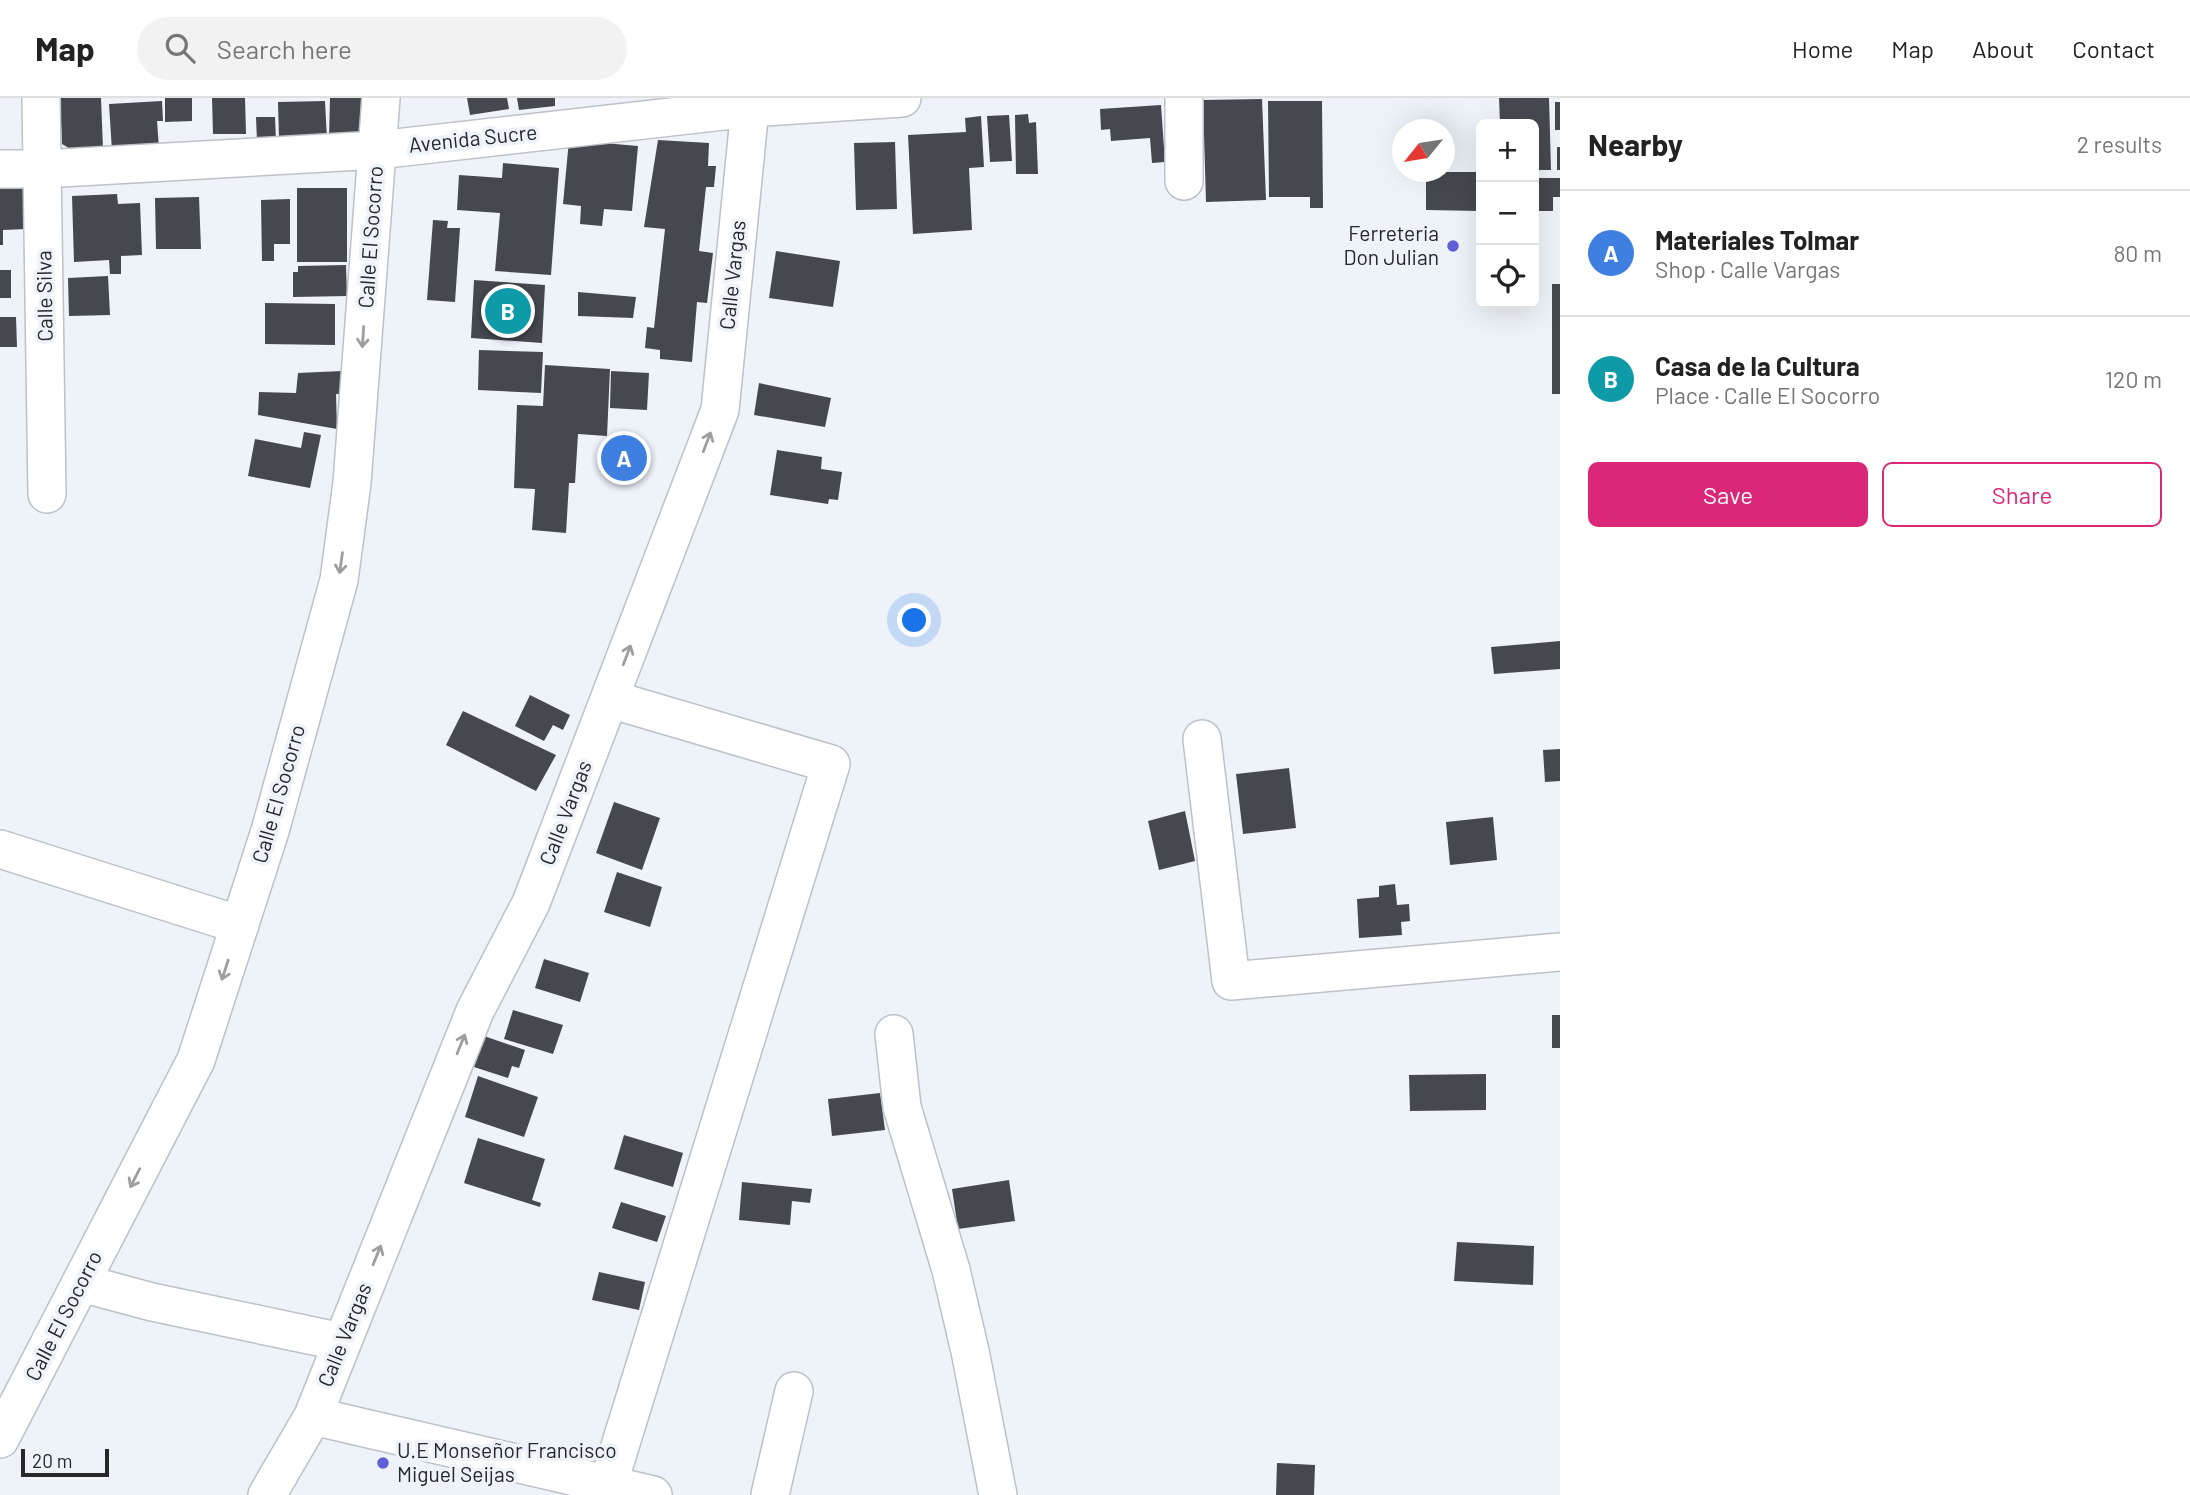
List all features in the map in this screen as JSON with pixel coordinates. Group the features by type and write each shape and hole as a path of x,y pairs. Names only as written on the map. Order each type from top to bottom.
{"street":[{"name":"Calle Silva","path":"41,98 47,494"},
{"name":"Calle El Socorro","path":"4,1421 81,1283 196,1060 271,831 339,580 352,483 381,98"},
{"name":"Avenida Sucre","path":"0,169 43,169 378,150 751,103 902,98"},
{"path":"1184,98 1184,181"},
{"name":"Calle Vargas","path":"267,1495 313,1416 475,1011 531,903 720,410 751,103"},
{"path":"608,1485 831,764 610,699"},
{"path":"1202,739 1231,981 1560,952"},
{"path":"0,849 240,925"},
{"path":"894,1034 902,1107 951,1270 998,1495"},
{"path":"81,1283 152,1302 342,1342"},
{"path":"770,1495 794,1391"},
{"path":"313,1416 653,1495"}],"building":[{"path":"60,98 101,98 103,149 72,150 62,144"},
{"path":"165,98 192,98 192,121 165,122"},
{"path":"212,98 245,98 246,134 213,134"},
{"path":"330,98 361,98 360,139 329,138"},
{"path":"467,98 507,98 509,109 470,115"},
{"path":"517,98 555,98 555,106 519,110"},
{"path":"1499,98 1549,98 1551,170 1539,170 1539,119 1500,119"},
{"path":"1262,99 1266,200 1206,202 1203,100"},
{"path":"162,101 163,121 157,121 159,148 112,151 109,104"},
{"path":"325,101 327,139 279,139 278,102"},
{"path":"1268,101 1322,101 1323,208 1310,208 1310,197 1269,197"},
{"path":"1555,102 1560,102 1560,130 1555,130"},
{"path":"1161,105 1165,162 1152,163 1150,138 1111,141 1110,129 1101,130 1100,109"},
{"path":"1028,114 1029,123 1036,122 1038,174 1016,174 1015,115"},
{"path":"1009,115 1012,161 990,162 987,116"},
{"path":"981,116 984,167 969,168 972,230 913,234 908,135 966,132 965,118"},
{"path":"256,117 275,117 276,141 257,141"},
{"path":"569,140 638,146 632,211 604,209 602,226 580,224 581,206 563,204"},
{"path":"658,140 709,143 708,166 716,166 714,187 706,187 699,251 713,253 707,303 697,302 692,362 660,359 660,350 645,348 647,327 654,328 665,229 644,227"},
{"path":"895,142 897,209 856,210 854,143"},
{"path":"1557,147 1560,147 1560,170 1557,170"},
{"path":"503,163 559,168 551,275 495,271 500,213 457,210 459,175 502,178"},
{"path":"1455,172 1476,172 1476,211 1426,210 1426,182 1455,182"},
{"path":"1539,178 1560,178 1560,197 1553,197 1553,211 1539,211"},
{"path":"0,188 26,188 27,229 3,230 3,245 0,245"},
{"path":"297,188 347,188 347,262 297,262"},
{"path":"117,194 118,204 140,203 142,255 121,256 121,274 110,274 109,260 74,262 72,196"},
{"path":"199,197 201,249 156,249 155,198"},
{"path":"290,199 290,244 274,244 274,261 262,261 261,200"},
{"path":"433,220 448,221 447,228 460,228 455,302 427,300"},
{"path":"776,251 840,261 833,307 769,298"},
{"path":"346,265 347,296 293,297 293,272 298,272 298,266"},
{"path":"0,270 11,270 11,298 0,298"},
{"path":"108,276 110,315 69,316 68,278"},
{"path":"474,280 545,285 542,343 471,338"},
{"path":"1552,284 1560,284 1560,394 1552,394"},
{"path":"578,292 636,297 633,318 578,316"},
{"path":"265,303 335,304 335,345 265,344"},
{"path":"0,317 16,317 17,347 0,347"},
{"path":"479,350 543,352 541,393 478,390"},
{"path":"545,365 610,369 607,436 578,434 575,483 569,483 566,533 532,530 535,489 514,488 517,405 543,406"},
{"path":"342,371 342,394 336,394 337,429 258,415 259,392 296,393 298,373"},
{"path":"611,371 649,373 647,410 610,408"},
{"path":"759,383 831,398 825,427 754,415"},
{"path":"304,432 321,435 310,488 248,476 255,439 301,448"},
{"path":"777,450 822,457 821,469 842,472 838,500 829,499 828,504 770,495"},
{"path":"1560,641 1560,669 1494,674 1491,647"},
{"path":"530,695 570,715 563,730 553,725 544,741 515,726"},
{"path":"463,711 556,755 536,791 446,745"},
{"path":"1560,749 1560,781 1545,782 1543,750"},
{"path":"1289,768 1296,828 1243,834 1236,774"},
{"path":"614,802 660,818 642,870 596,853"},
{"path":"1185,811 1195,861 1159,870 1148,821"},
{"path":"1493,817 1497,860 1450,865 1446,822"},
{"path":"617,872 662,887 650,927 604,912"},
{"path":"1395,884 1397,905 1409,904 1410,921 1401,922 1402,935 1359,938 1357,899 1379,897 1379,886"},
{"path":"544,959 589,973 580,1002 535,988"},
{"path":"513,1010 563,1025 553,1054 504,1039"},
{"path":"1552,1015 1560,1015 1560,1048 1552,1048"},
{"path":"484,1036 525,1050 519,1068 512,1066 508,1078 474,1067"},
{"path":"1486,1074 1486,1110 1410,1111 1409,1075"},
{"path":"478,1076 538,1097 524,1137 465,1117"},
{"path":"880,1093 885,1130 832,1136 828,1099"},
{"path":"624,1135 683,1153 673,1187 614,1169"},
{"path":"478,1138 545,1159 532,1200 541,1203 540,1207 464,1183"},
{"path":"1009,1180 1015,1221 958,1229 952,1189"},
{"path":"742,1182 812,1189 810,1203 792,1201 790,1225 739,1220"},
{"path":"621,1202 666,1216 657,1242 612,1228"},
{"path":"1457,1242 1534,1246 1533,1285 1454,1281"},
{"path":"599,1272 645,1282 639,1310 592,1300"},
{"path":"1277,1463 1315,1465 1314,1495 1276,1495"}],"place":[{"name":"Ferreteria Don Julian","path":"1453,246"},
{"name":"Casa de la Cultura","path":"508,311"},
{"name":"Materiales Tolmar","path":"624,458"},
{"name":"U.E Monseñor Francisco Miguel Seijas","path":"383,1463"}]}
